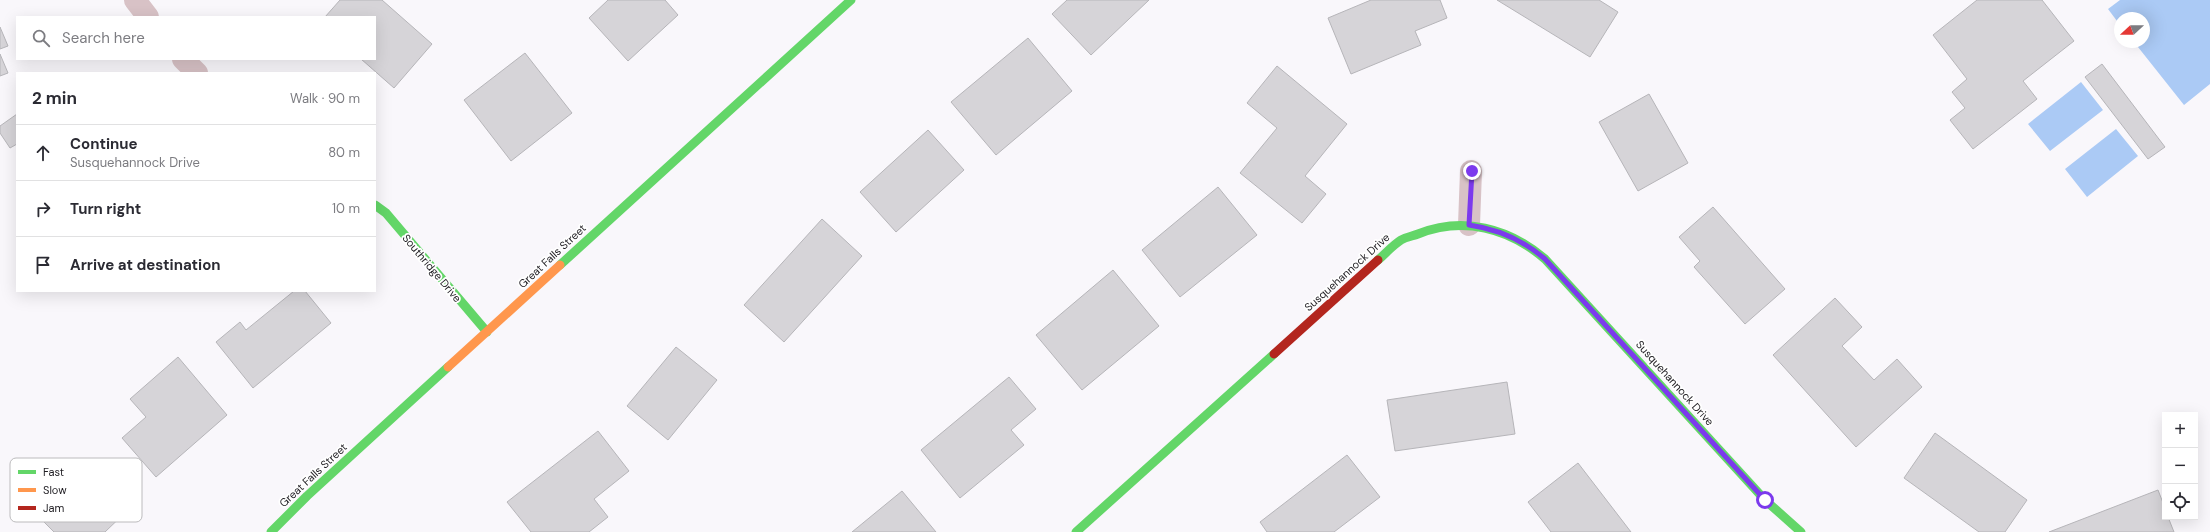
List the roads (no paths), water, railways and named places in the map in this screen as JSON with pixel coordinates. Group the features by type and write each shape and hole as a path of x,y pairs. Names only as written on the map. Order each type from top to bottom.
{"street":[{"path":"135,0 147,16"},
{"name":"Great Falls Street","path":"271,532 307,496 851,0"},
{"path":"184,60 196,72"},
{"path":"1469,225 1472,171"},
{"name":"Southridge Drive","path":"376,206 386,214 487,332"},
{"name":"Susquehannock Drive","path":"1076,532 1401,240 1434,227 1469,225 1511,236 1530,246 1545,259 1765,500 1801,532"}],"water":[{"path":"2120,0 2210,0 2210,84 2184,105 2139,48 2150,48 2150,12 2114,12 2114,17 2108,9"},
{"path":"2081,82 2103,110 2050,151 2028,124"},
{"path":"2116,129 2138,156 2087,197 2065,169"}]}
